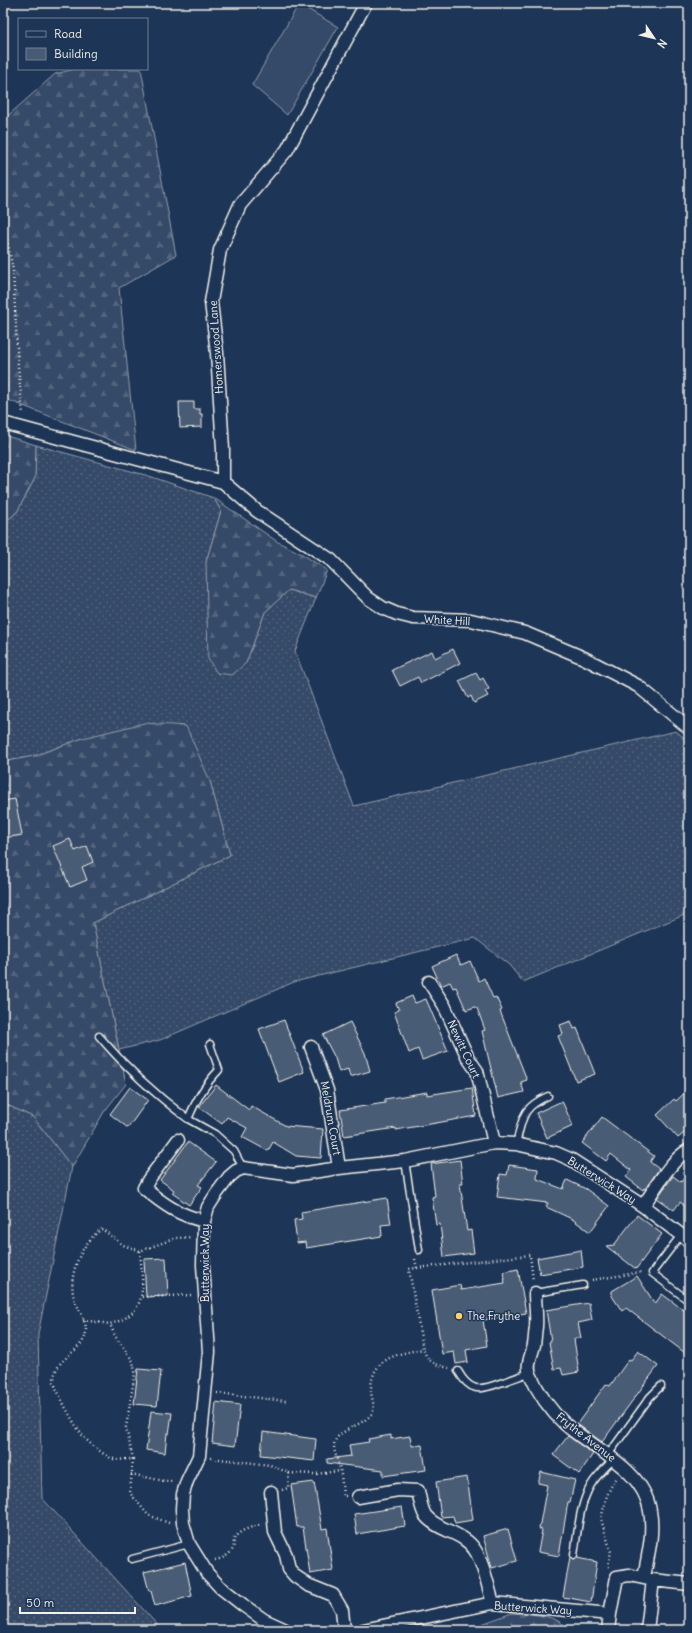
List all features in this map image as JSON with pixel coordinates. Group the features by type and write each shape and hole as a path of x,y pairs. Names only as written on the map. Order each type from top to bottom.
{"street":[{"name":"Homerswood Lane","path":"223,482 223,449 217,353 211,302 220,250 240,205 287,150 366,3"},
{"path":"3,423 223,482"},
{"name":"White Hill","path":"223,482 257,511 331,560 368,598 383,608 397,614 413,618 471,620 525,633 584,658 638,686 689,728"},
{"name":"Newitt Court","path":"429,982 444,1005 468,1058 477,1071 494,1143"},
{"name":"Meldrum Court","path":"311,1047 327,1090 339,1168"},
{"path":"178,1140 144,1188 175,1211 188,1217 204,1221"},
{"name":"Butterwick Way","path":"286,1630 264,1620 220,1587 207,1573 198,1560 189,1544 183,1523 183,1494 187,1481 199,1456 204,1391 209,1352 205,1294 203,1237 204,1221 208,1207 229,1177 236,1171 244,1168 293,1175 339,1168 405,1161 494,1143 516,1144 556,1153 572,1160 643,1206 685,1238"},
{"path":"643,1206 667,1171 683,1152 689,1150"},
{"name":"Frythe Avenue","path":"535,1293 536,1324 534,1346 530,1359 530,1373 539,1393 552,1410 579,1435 615,1460 636,1481 645,1495 650,1509 652,1527 646,1630"},
{"path":"358,1497 398,1490 418,1491 421,1505 425,1514 431,1521 463,1538 475,1550 493,1603"},
{"path":"271,1492 275,1532 286,1555 289,1569 295,1576 308,1585 333,1595 342,1610 344,1630"},
{"path":"608,1630 617,1577 629,1575 689,1584"},
{"name":"Butterwick Way","path":"363,1630 493,1603 610,1614"}],"lane":[{"path":"99,1036 121,1062 144,1085 188,1118 215,1134 234,1151 244,1168"},
{"path":"188,1118 200,1093 210,1079 219,1070 210,1044"},
{"path":"516,1144 525,1114 534,1103 548,1096"},
{"path":"405,1161 419,1250"},
{"path":"685,1238 652,1273 689,1301"},
{"path":"535,1293 583,1285"},
{"path":"458,1371 465,1382 472,1387 479,1389 488,1388 530,1373"},
{"path":"574,1555 584,1501 591,1486 600,1473 615,1460 650,1397 661,1386"},
{"path":"132,1559 189,1544"}],"path":[{"path":"3,220 13,270 18,366 25,430"},
{"path":"133,1459 110,1458 83,1436 70,1416 54,1383 54,1374 58,1366 80,1345 84,1339 86,1330 72,1290 77,1264 81,1254 95,1234 102,1229 123,1245 140,1251 176,1238 203,1237"},
{"path":"417,1268 415,1255 419,1250"},
{"path":"83,1320 110,1324 132,1314 142,1297 140,1251"},
{"path":"458,1371 433,1363 427,1358 423,1349 409,1270 530,1255 535,1293"},
{"path":"583,1285 587,1281 642,1272 652,1273"},
{"path":"689,1274 687,1277 689,1279"},
{"path":"142,1297 205,1294"},
{"path":"110,1324 115,1336 133,1361 134,1373 126,1427 133,1459 130,1493 148,1515 174,1524 183,1523"},
{"path":"358,1497 343,1496 340,1471 334,1445 335,1440 369,1417 373,1411 371,1384 379,1367 394,1355 423,1349"},
{"path":"204,1391 286,1401"},
{"path":"199,1456 270,1465 289,1473 315,1474 340,1471"},
{"path":"615,1460 614,1480 606,1495 601,1519 611,1552 608,1565 617,1577"},
{"path":"132,1474 164,1481 187,1481"},
{"path":"198,1560 219,1559 225,1556 233,1548 233,1542 236,1536 245,1530 273,1520"}],"green space":[{"path":"299,4 338,27 287,115 252,85"},
{"path":"71,70 141,70 176,255 119,288 136,450 3,398 3,120 55,74"},
{"path":"3,435 36,445 35,478 17,512 3,524"},
{"path":"36,445 149,476 214,498 221,511 206,562 246,663 265,612 289,590 316,598 295,651 354,806 676,731 689,742 689,913 523,982 509,965 475,938 294,982 160,1040 119,1050 93,923 230,855 210,781 83,738 34,756 3,762 3,524 17,512 35,478"},
{"path":"214,498 278,542 302,554 327,570 316,598 289,590 265,612 246,663 232,675 217,673 208,659 206,562 221,511"},
{"path":"144,723 186,726 210,781 230,855 93,923 126,1084 104,1112 72,1167 33,1117 3,1103 3,762 34,756 83,738"},
{"path":"3,1103 33,1117 72,1167 38,1334 42,1498 162,1630 3,1630"},
{"path":"512,1613 543,1616 557,1620 570,1630 465,1630"}],"building":[{"path":"179,402 194,402 194,409 200,409 200,414 202,414 202,427 180,428"},
{"path":"453,649 460,663 421,683 418,677 400,686 392,670 432,651 435,658"},
{"path":"476,673 480,680 483,678 489,689 485,691 488,696 474,703 471,696 468,698 459,681"},
{"path":"15,799 22,835 3,838 3,801"},
{"path":"70,839 75,851 87,846 93,862 82,867 87,880 70,887 53,846"},
{"path":"456,955 461,965 470,961 479,981 484,978 493,998 496,997 527,1080 521,1082 524,1092 498,1098 482,1031 485,1030 477,1008 475,1007 466,1010 456,987 453,988 450,982 441,986 432,966"},
{"path":"412,996 415,1003 426,999 448,1051 422,1060 418,1049 409,1053 394,1012 399,1010 396,1003"},
{"path":"284,1020 304,1072 279,1082 259,1029"},
{"path":"571,1021 574,1029 577,1028 595,1074 576,1081 558,1036 563,1034 560,1025"},
{"path":"350,1022 365,1053 370,1071 350,1077 348,1069 339,1072 335,1058 323,1035"},
{"path":"216,1085 249,1110 251,1106 286,1126 323,1129 321,1158 296,1156 273,1142 268,1151 242,1137 247,1128 227,1117 222,1124 199,1107"},
{"path":"130,1087 148,1100 128,1128 110,1114"},
{"path":"472,1088 476,1116 396,1130 396,1128 344,1136 340,1110 385,1103 385,1099 427,1092 427,1095"},
{"path":"689,1089 689,1129 678,1138 657,1115 674,1099 676,1101"},
{"path":"562,1101 573,1126 547,1138 536,1113"},
{"path":"602,1117 654,1156 650,1162 659,1169 645,1189 644,1188 643,1190 626,1177 631,1170 611,1154 606,1161 582,1143"},
{"path":"188,1142 216,1162 198,1185 202,1187 189,1205 172,1193 174,1190 160,1180"},
{"path":"460,1160 463,1184 460,1184 467,1231 471,1230 474,1253 444,1257 440,1224 436,1225 432,1197 435,1196 431,1164"},
{"path":"509,1165 538,1169 537,1179 563,1189 567,1180 586,1189 609,1206 590,1232 572,1219 546,1207 548,1203 497,1197 500,1174 507,1175"},
{"path":"689,1172 689,1209 680,1202 674,1210 657,1198 673,1176 681,1182"},
{"path":"387,1198 391,1224 381,1225 382,1236 306,1248 305,1242 297,1243 294,1220 302,1219 301,1212"},
{"path":"637,1215 662,1234 636,1269 606,1246 614,1245"},
{"path":"581,1250 583,1267 540,1274 537,1258"},
{"path":"166,1258 168,1296 146,1297 144,1259"},
{"name":"The Frythe","path":"518,1269 526,1313 483,1320 487,1346 466,1350 468,1362 456,1364 454,1352 442,1354 432,1290 460,1285 461,1290 505,1283 503,1272"},
{"path":"637,1276 655,1304 662,1294 689,1314 689,1356 626,1308 622,1311 612,1296 612,1291"},
{"path":"589,1303 592,1320 578,1323 581,1338 574,1339 579,1372 563,1375 561,1368 554,1369 549,1342 551,1341 546,1310"},
{"path":"638,1351 658,1366 602,1442 577,1424 606,1384 610,1386 629,1359 631,1360"},
{"path":"138,1369 161,1371 157,1406 134,1404"},
{"path":"216,1402 240,1405 235,1446 212,1443"},
{"path":"151,1411 172,1413 169,1434 167,1433 165,1453 146,1450"},
{"path":"263,1432 316,1439 314,1461 261,1455"},
{"path":"391,1435 391,1439 410,1436 412,1446 422,1445 426,1470 383,1476 383,1470 327,1463 327,1459 351,1456 349,1445 369,1442 368,1439"},
{"path":"568,1436 593,1454 579,1474 553,1455"},
{"path":"541,1472 575,1480 570,1502 568,1502 559,1556 538,1552 542,1530 539,1529 547,1485 538,1483"},
{"path":"467,1477 473,1520 455,1523 453,1516 441,1517 436,1482"},
{"path":"314,1482 322,1529 327,1528 333,1570 310,1574 303,1527 297,1527 291,1485"},
{"path":"402,1507 405,1526 357,1534 354,1514"},
{"path":"508,1529 517,1561 492,1568 483,1536"},
{"path":"570,1557 574,1559 577,1558 597,1562 591,1602 563,1597"},
{"path":"185,1562 192,1596 155,1606 144,1572"}],"place":[{"name":"The Frythe","path":"459,1316"}]}
